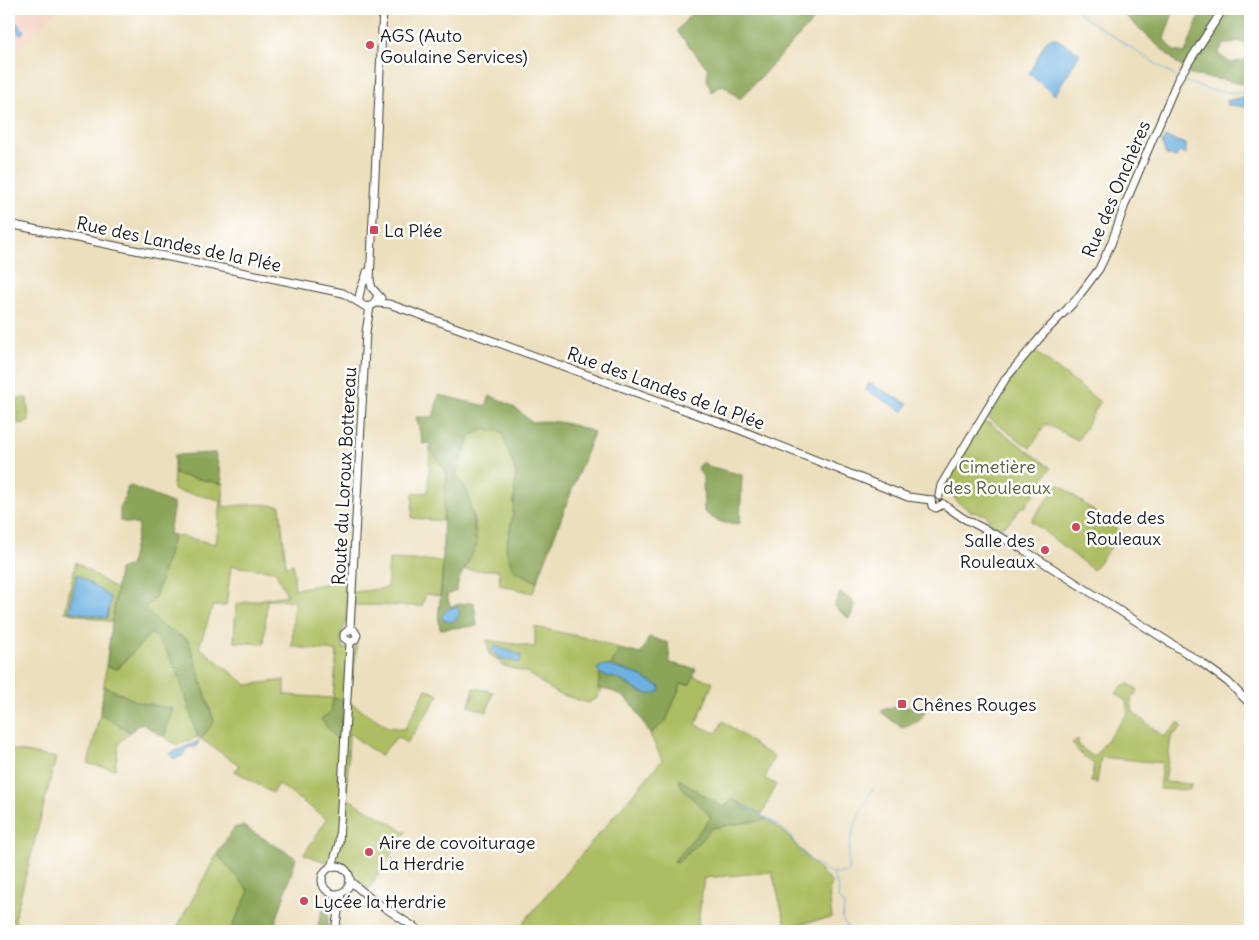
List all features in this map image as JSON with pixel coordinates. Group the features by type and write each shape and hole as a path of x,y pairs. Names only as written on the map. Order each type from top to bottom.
{"street":[{"path":"372,303 370,252 383,9"},
{"name":"Rue des Onchères","path":"939,496 941,485 1000,385 1044,333 1075,301 1099,269 1178,79 1223,9"},
{"name":"Rue des Landes de la Plée","path":"9,224 343,293 359,301 389,304 740,430 908,497 931,500"},
{"path":"359,301 370,252"},
{"name":"Rue des Landes de la Plée","path":"343,293 372,288"},
{"name":"Route du Loroux Bottereau","path":"339,843 350,642 355,640 357,635 356,631 350,628 367,325 372,303"},
{"path":"943,504 936,508 932,506 931,500 939,496 943,500 943,504 962,518 1016,545 1202,662 1228,682 1250,704"},
{"path":"335,920 330,892 325,887 323,880 324,874 332,867 339,843"},
{"path":"339,843 343,868 348,874 350,881 370,898 420,931"},
{"path":"332,867 343,868"},
{"path":"334,931 335,920 344,891 350,881"},
{"path":"330,892 344,891 370,898"}],"shaded area":[{"path":"9,9 57,9 9,60"}],"green space":[{"path":"695,9 824,9 740,99 723,85 711,92 707,79 708,69 677,31"},
{"path":"1118,9 1174,10 1164,38 1174,51 1185,53 1200,15 1224,13 1227,9 1250,9 1250,47 1239,41 1223,45 1218,54 1231,63 1250,59 1250,86 1190,75"},
{"path":"1033,350 1100,402 1078,440 1046,424 1030,448 986,416 1004,386"},
{"path":"439,395 486,406 490,396 512,406 531,422 563,423 594,432 537,582 513,570 506,549 513,514 516,474 502,432 485,429 470,436 456,474 468,492 477,545 459,579 456,591 447,595 450,606 474,602 477,626 440,629 439,609 442,585 447,473 430,448 430,443 423,444 416,417 433,417"},
{"path":"27,398 29,422 18,424 15,399"},
{"name":"Cimetière des Rouleaux","path":"985,422 991,424 1051,468 1025,508 1022,506 1006,525 997,527 992,525 986,515 972,512 957,502 946,485 981,425"},
{"path":"485,429 502,432 516,474 513,514 506,549 513,570 537,582 533,593 500,585 499,570 464,570 477,545 473,514 456,474 470,436"},
{"path":"430,448 447,473 443,521 412,518 413,493 428,492"},
{"path":"215,453 223,484 174,474 174,455"},
{"path":"703,462 708,466 742,475 740,523 720,522 704,512 703,477 697,467"},
{"path":"174,474 223,484 223,507 257,504 280,506 286,567 293,564 295,589 347,580 347,593 387,588 389,559 443,561 440,596 426,594 422,606 347,605 346,622 341,641 344,649 357,647 349,702 388,727 405,729 426,689 439,695 407,743 397,737 380,756 349,733 347,798 406,832 368,890 355,881 350,867 347,865 329,860 325,862 304,854 327,819 278,784 272,793 235,771 239,765 201,739 214,721 188,640 163,627 144,608 155,598 174,535 216,544 221,500 173,490","holes":["231,566 275,571 287,595 236,604 234,642 264,644 267,600 294,601 292,647 337,651 333,698 285,695 285,680 247,685 199,647 213,606 226,606","331,712 339,742 321,719"]},
{"name":"Stade des Rouleaux","path":"1059,484 1122,533 1093,570 1031,521"},
{"path":"131,486 174,504 169,534 174,535 155,598 144,608 163,627 188,640 214,722 201,739 198,737 175,668 161,643 151,633 117,669 106,666 119,570 130,566 139,525 120,521 120,509 128,487"},
{"path":"76,562 117,590 112,622 65,612"},
{"path":"840,593 852,600 855,607 849,619 834,606"},
{"path":"535,627 592,639 619,649 611,665 597,668 600,674 598,689 602,689 597,698 588,703 556,693 528,673 501,665 501,662 489,654 487,640 535,647"},
{"path":"151,632 161,643 175,667 198,737 177,745 164,737 173,709 138,702 104,686 106,666 118,669"},
{"path":"649,637 668,643 670,663 696,669 690,684 681,684 666,721 650,734 625,698 609,691 598,689 600,674 617,678 642,693 660,687 636,674 611,665 619,649 641,654"},
{"path":"693,676 713,682 696,725 717,733 723,721 762,750 774,756 765,779 776,784 762,814 732,799 724,808 680,785 705,809 711,818 674,861 678,863 712,828 768,819 784,832 832,883 829,892 832,918 786,926 772,872 704,878 697,931 516,931 662,760 650,734 666,721 681,684 690,684"},
{"path":"1129,684 1138,690 1131,699 1133,712 1164,737 1179,722 1182,727 1171,737 1165,782 1192,784 1189,790 1159,789 1162,763 1101,757 1097,783 1091,782 1094,764 1081,754 1072,743 1078,739 1079,746 1094,757 1128,713 1126,701 1116,693 1123,685"},
{"path":"104,686 138,702 173,709 164,737 141,723 130,732 100,714"},
{"path":"474,688 493,692 487,712 469,706"},
{"path":"333,698 344,700 339,742 321,719 331,712"},
{"path":"924,706 927,709 919,721 902,728 881,712 885,708"},
{"path":"100,714 130,732 119,743 115,769 88,764"},
{"path":"9,749 56,758 15,917 15,930 9,930"},
{"path":"679,779 724,808 732,799 768,819 712,828 678,863 674,861 711,818 688,794"},
{"path":"243,826 296,858 273,931 230,931 249,891 217,854 234,828"},
{"path":"217,854 250,891 230,931 175,931"},
{"path":"323,908 328,915 327,931 316,931"}],"water":[{"path":"9,15 24,30 22,34 19,34 9,24"},
{"path":"1053,37 1080,53 1055,95 1029,74 1046,41"},
{"path":"1250,97 1250,107 1227,105 1226,101"},
{"path":"1165,137 1186,144 1186,154 1179,152 1176,157 1166,155 1162,143"},
{"path":"869,383 908,404 904,412 866,390"},
{"path":"77,574 111,598 107,618 69,611"},
{"path":"456,607 460,611 459,616 452,622 443,620 442,615 448,609"},
{"path":"495,646 521,655 520,663 499,658 492,651"},
{"path":"605,665 636,674 660,687 659,692 654,694 643,693 619,679 600,674 597,668"},
{"path":"199,741 196,747 189,747 182,756 174,759 169,754"}],"waterway":[{"path":"1076,9 1084,17 1176,77"},
{"path":"1181,80 1209,90 1250,94"},
{"path":"850,931 842,919 844,906 838,898 839,889 832,874 848,872 851,838 862,809 873,788"},
{"path":"741,804 777,824 788,833 804,856 832,874"}],"place":[{"name":"AGS (Auto Goulaine Services)","path":"370,45"},
{"name":"La Plée","path":"374,230"},
{"name":"Stade des Rouleaux","path":"1076,527"},
{"name":"Salle des Rouleaux","path":"1045,550"},
{"name":"Chênes Rouges","path":"902,704"},
{"name":"Aire de covoiturage La Herdrie","path":"369,852"},
{"name":"Lycée la Herdrie","path":"304,901"}]}
